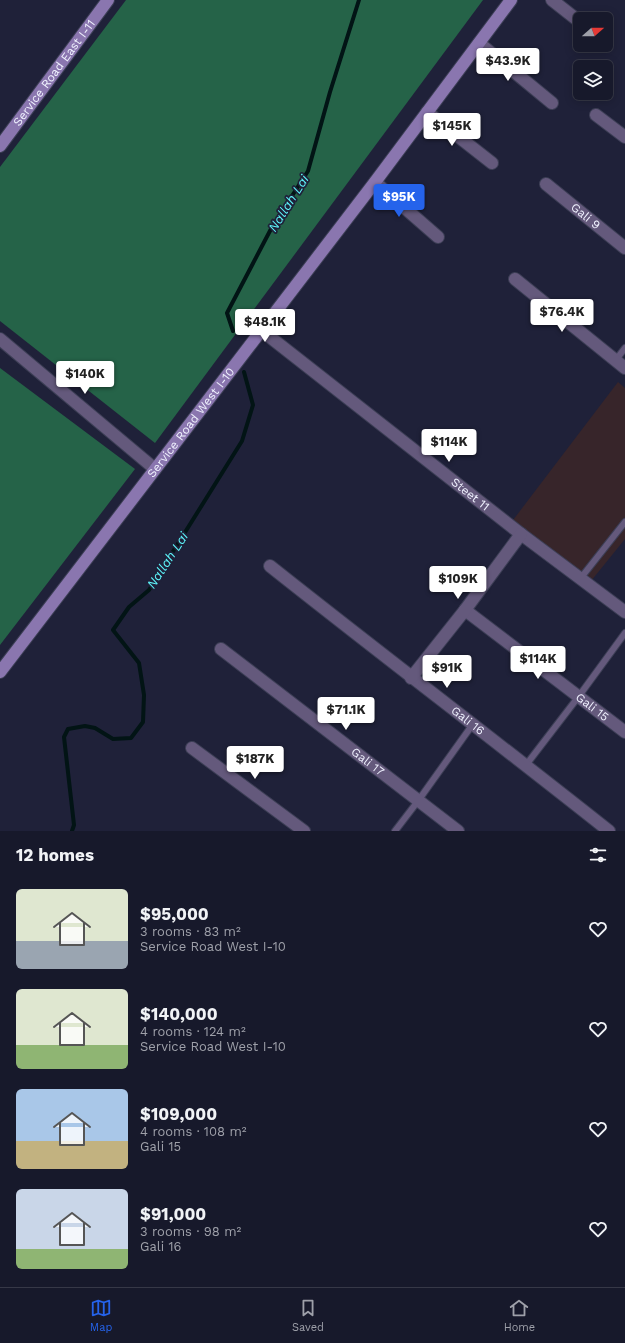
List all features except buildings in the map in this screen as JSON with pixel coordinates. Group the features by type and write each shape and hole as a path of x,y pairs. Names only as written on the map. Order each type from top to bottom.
{"main road":[{"name":"Service Road East I-11","path":"0,146 108,0"},
{"name":"Service Road West I-10","path":"0,672 375,182 511,0"}],"street":[{"path":"552,0 573,16"},
{"path":"479,43 552,103"},
{"path":"427,112 492,163"},
{"path":"596,115 625,137"},
{"path":"375,182 438,237"},
{"name":"Gali 9","path":"546,184 625,248"},
{"path":"515,279 625,368"},
{"name":"Steet 11","path":"261,330 521,534 625,612"},
{"path":"0,339 154,469"},
{"path":"411,678 465,610 521,534"},
{"name":"Gali 16","path":"270,566 411,678 473,724 609,831"},
{"name":"Gali 15","path":"465,610 625,732"},
{"name":"Gali 17","path":"220,649 458,831"},
{"path":"192,748 304,831"}],"lane":[{"path":"615,361 625,348"},
{"path":"580,579 625,522"},
{"path":"526,765 625,633"},
{"path":"395,831 473,724"}],"shaded area":[{"path":"618,382 625,388 625,539 587,586 507,528"}],"green space":[{"path":"126,0 483,0 155,443 0,321 0,167"},
{"path":"0,368 135,469 0,645"}],"waterway":[{"name":"Nallah Lai","path":"233,331 227,313 272,227 308,171 330,92 359,0"},
{"name":"Nallah Lai","path":"72,831 74,825 64,737 68,729 85,726 95,728 113,739 131,738 143,722 144,695 139,663 113,630 129,607 149,590 242,441 253,405 244,372"}]}
